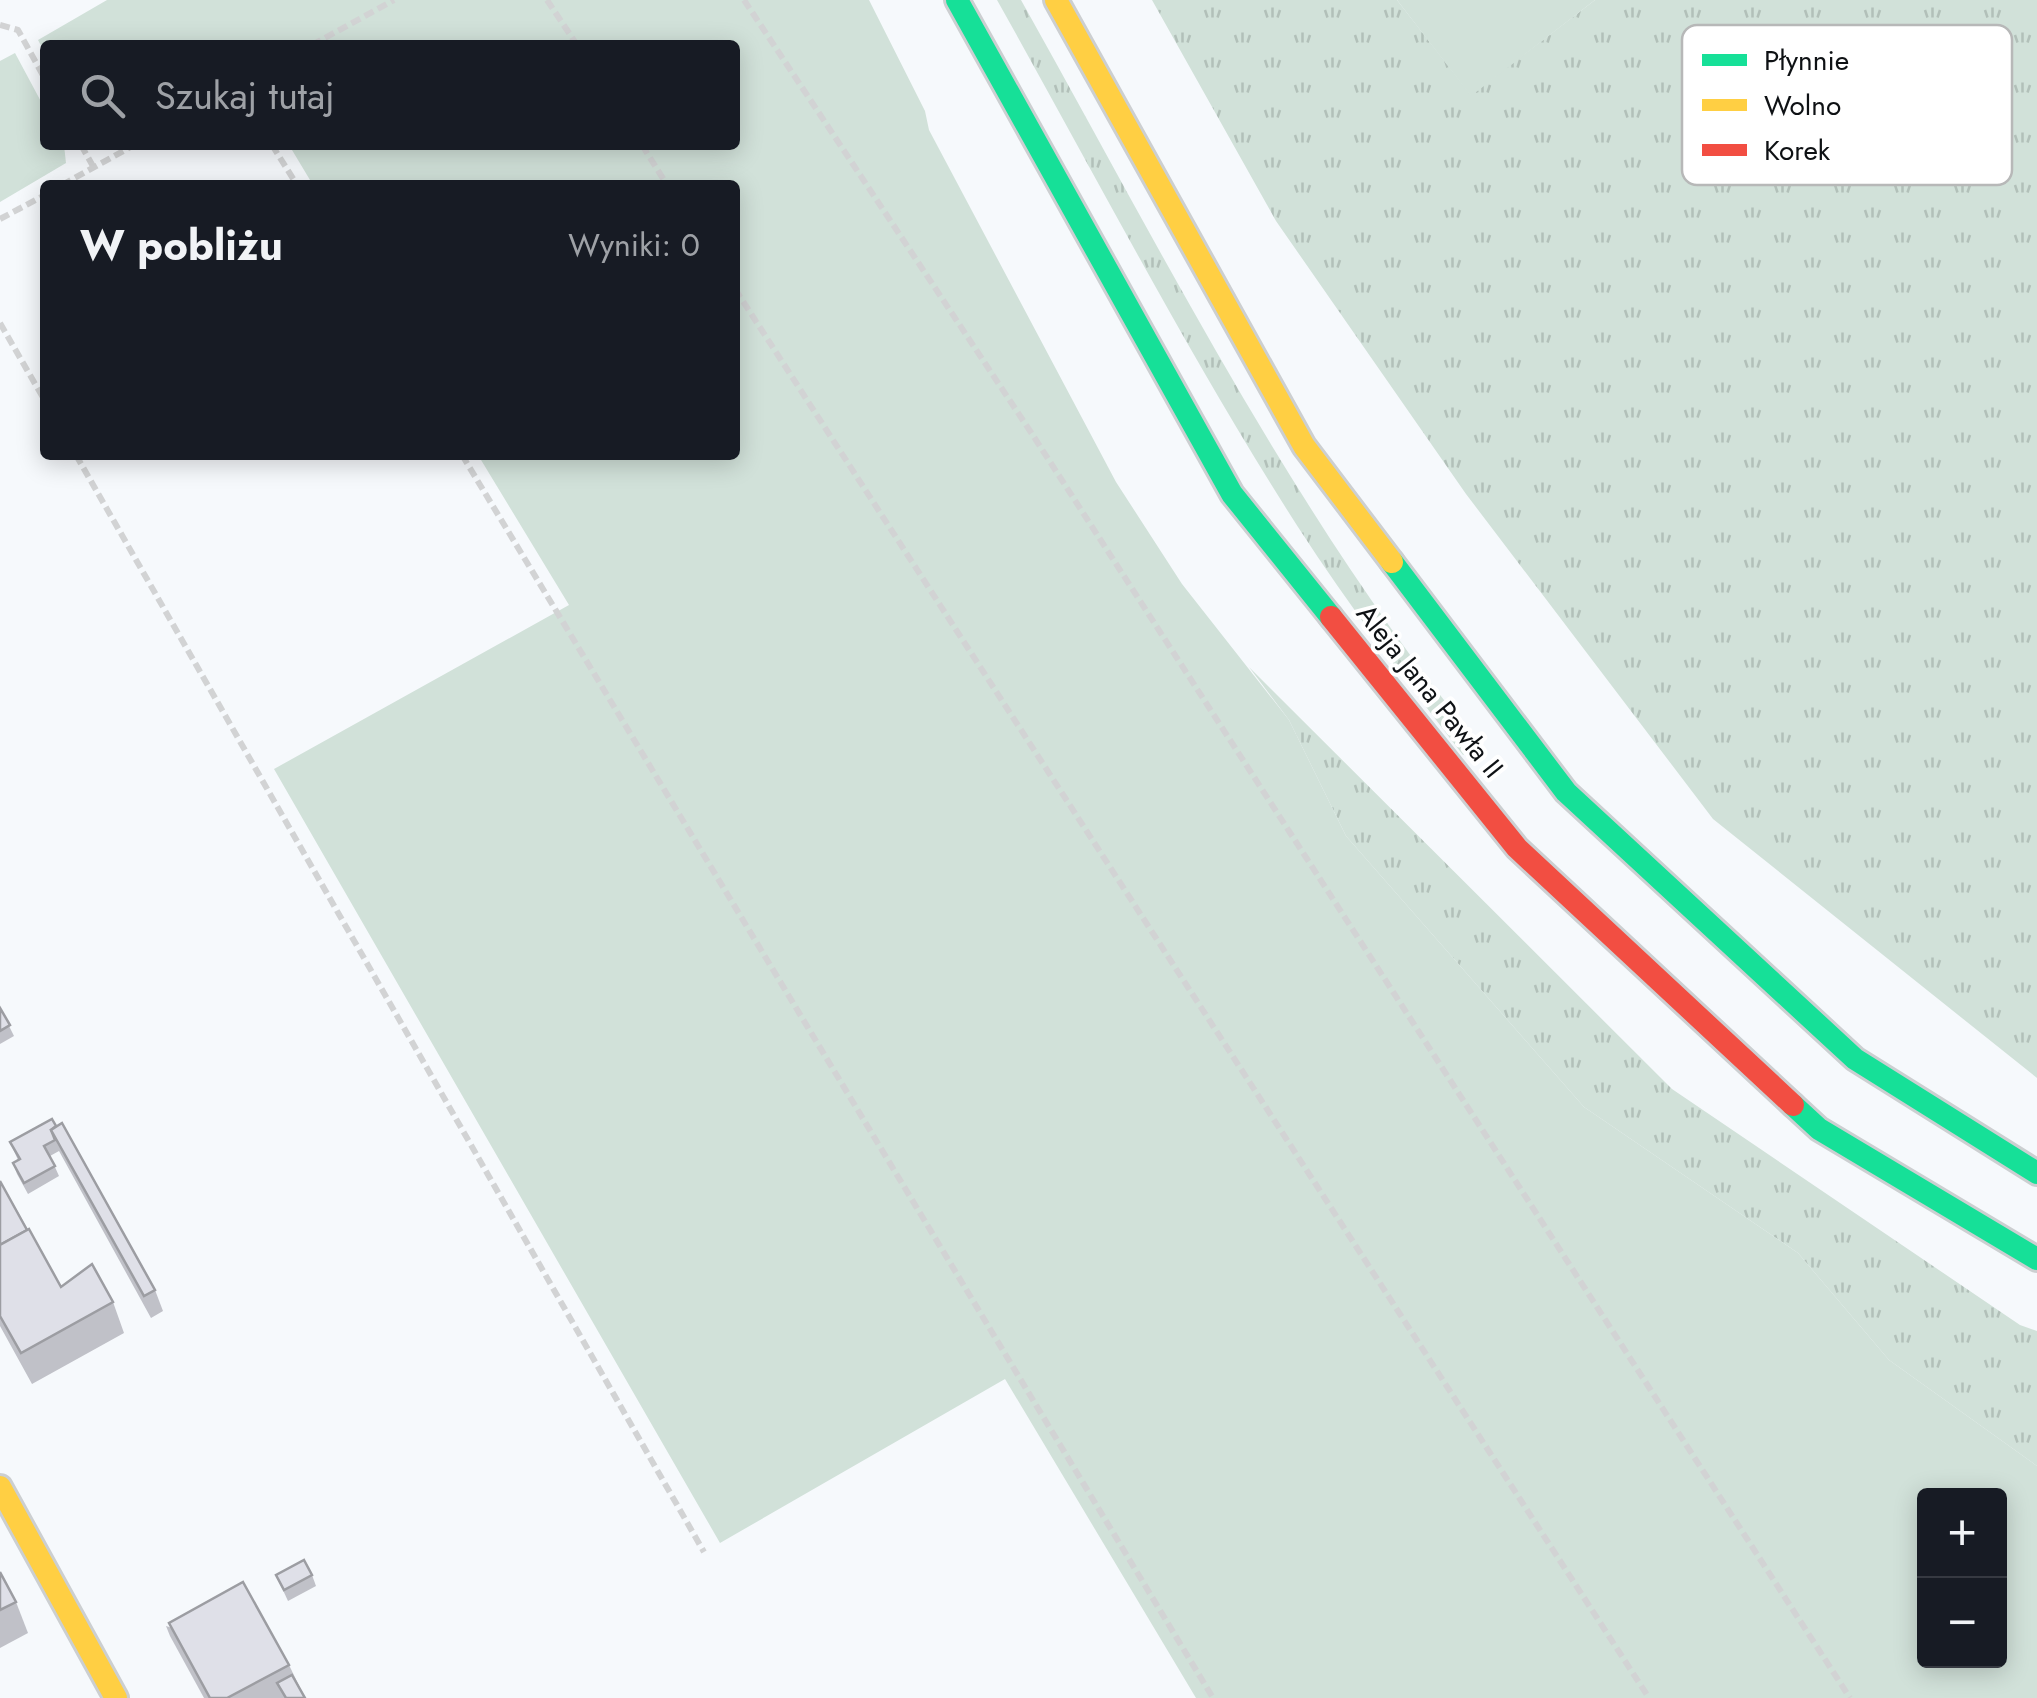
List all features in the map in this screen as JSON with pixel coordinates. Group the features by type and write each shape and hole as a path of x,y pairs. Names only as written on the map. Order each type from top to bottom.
{"main road":[{"name":"Aleja Jana Pawła II","path":"958,0 1232,494 1518,848 1820,1129 2037,1259"},
{"name":"Aleja Jana Pawła II","path":"1056,0 1304,446 1566,792 1855,1059 2037,1174"},
{"path":"0,1487 116,1698"}],"path":[{"path":"321,40 394,0"},
{"path":"548,0 573,40"},
{"path":"744,0 1021,418 1850,1698"},
{"path":"0,26 18,30 40,70"},
{"path":"85,150 94,168"},
{"path":"71,180 125,150"},
{"path":"275,150 293,180"},
{"path":"645,150 665,180"},
{"path":"0,220 40,197"},
{"path":"740,297 1649,1698"},
{"path":"0,323 40,392"},
{"path":"79,460 704,1552"},
{"path":"465,460 1213,1698"}],"green space":[{"path":"107,0 869,0 925,111 929,130 1116,482 1182,584 1289,720 1346,836 1584,1107 1798,1253 1889,1360 2037,1466 2037,1698 1196,1698 1005,1379 720,1543 274,769 569,605 481,460 740,460 740,180 310,180 292,150 740,150 740,40 40,40 40,44 38,40"},
{"path":"997,0 1021,0 1179,287 1290,475 1411,657 1478,743 1463,755 1337,586 1258,463"},
{"path":"1152,0 1397,0 1471,95 1595,0 2037,0 2037,1078 1713,819 1466,494 1276,221"},
{"path":"1397,0 1595,0 1471,96"},
{"path":"15,53 40,100 40,150 65,150 66,163 0,202 0,61"},
{"path":"1249,667 1672,1089 2020,1325 2037,1331 2037,1466 1889,1360 1798,1253 1584,1107 1346,836 1289,720"}],"building":[{"path":"0,1008 10,1025 0,1031"},
{"path":"52,1119 55,1140 44,1146 55,1166 24,1183 13,1163 20,1159 10,1142"},
{"path":"62,1123 155,1290 144,1296 51,1130"},
{"path":"0,1181 27,1230 0,1245"},
{"path":"29,1229 61,1287 92,1264 113,1302 21,1353 0,1316 0,1245"},
{"path":"304,1560 312,1575 284,1590 276,1575"},
{"path":"0,1572 16,1602 0,1610"},
{"path":"243,1582 289,1665 227,1698 210,1698 169,1623"},
{"path":"292,1675 305,1698 286,1698 277,1683"}],"traffic: fast":[{"path":"957,0 1232,494 1331,617"},
{"path":"1392,562 1566,792 1855,1059 2037,1173"},
{"path":"1793,1105 1819,1129 2037,1259"}],"traffic: slow":[{"path":"1056,0 1304,446 1392,562"},
{"path":"0,1487 116,1698"}],"traffic: jam":[{"path":"1331,617 1517,848 1793,1105"}]}
